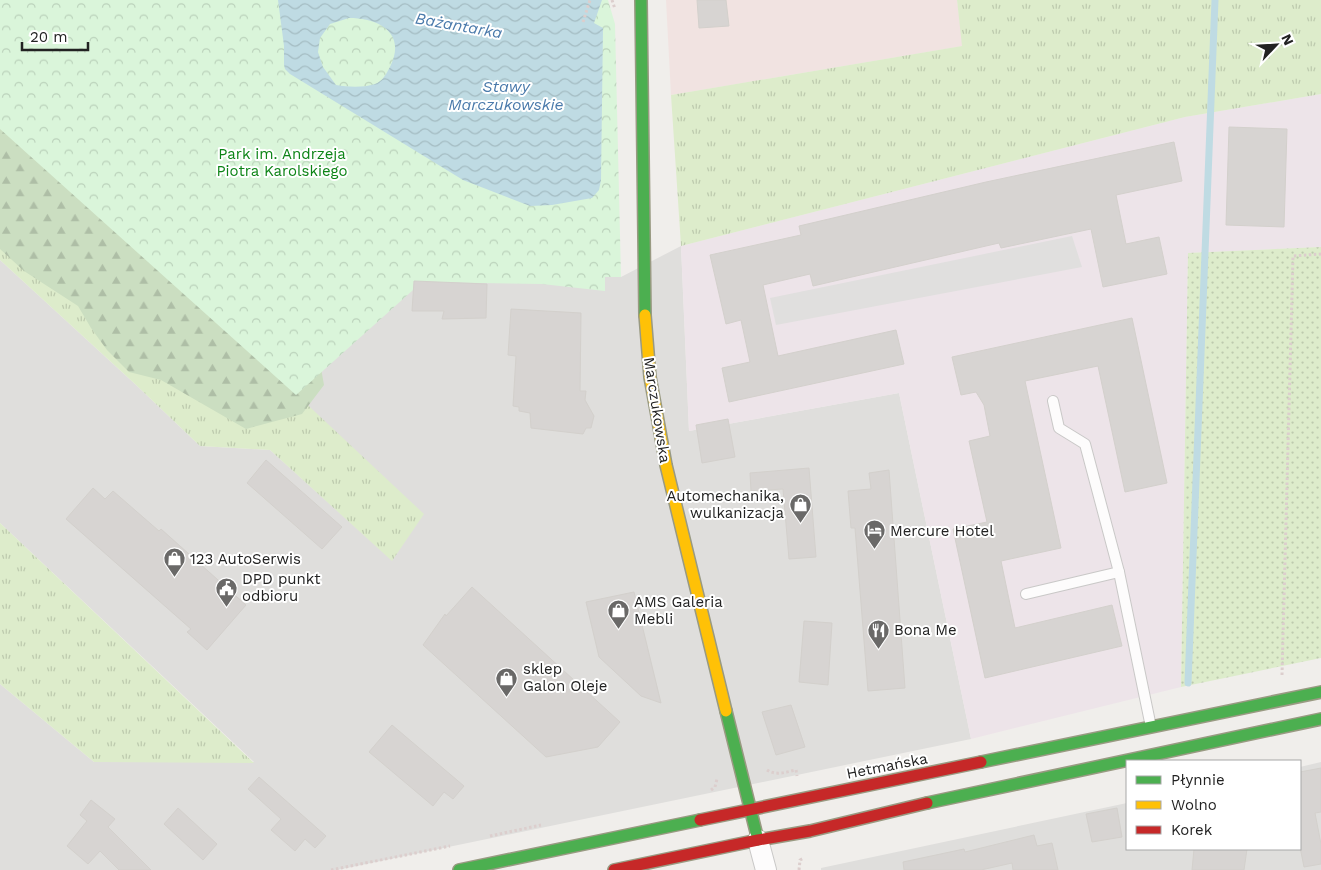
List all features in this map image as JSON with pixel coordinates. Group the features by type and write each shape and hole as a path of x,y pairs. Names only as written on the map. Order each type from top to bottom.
{"main road":[{"name":"Marczukowska","path":"640,0 644,302 650,377 666,465 758,840"},
{"name":"Hetmańska","path":"459,870 1321,692"},
{"path":"1130,760 1321,720"},
{"path":"614,870 810,831 874,805 944,799 1126,761"},
{"path":"874,805 869,791 875,783"},
{"path":"630,836 635,837 642,847 642,855 637,865"}],"street":[{"path":"758,840 766,870"}],"lane":[{"path":"1054,401 1059,428 1085,444 1119,572 1151,728"},
{"path":"1026,594 1119,572"}],"path":[{"path":"583,22 590,0"},
{"path":"1286,700 1282,666 1293,256 1321,254"},
{"path":"765,769 772,773 796,770"},
{"path":"705,792 713,790 717,777"},
{"path":"799,870 800,860 806,856"}],"shaded area":[{"path":"666,0 957,0 963,46 671,95"},
{"path":"1321,94 1321,247 1188,253 1181,687 971,739 899,393 689,431 681,246 1185,117"},
{"path":"1072,236 1082,267 776,325 770,298"},
{"path":"681,246 689,431 899,393 971,739 337,870 0,870 0,684 94,762 254,762 0,523 0,260 200,446 270,450 392,560 296,394 403,273 621,277"},
{"path":"1321,762 1321,870 821,870 821,868 1126,803 1126,850 1301,850 1301,767"}],"green space":[{"path":"0,0 310,306 324,385 302,414 246,429 161,380 129,372 107,350 78,306 24,271 0,249"},
{"name":"Park im. Andrzeja Piotra Karolskiego","path":"0,0 608,0 615,24 621,277 605,277 605,291 542,284 422,282 296,395 0,129"},
{"path":"957,0 1321,0 1321,94 1185,117 681,246 671,95 962,46"},
{"path":"0,128 296,394 424,514 392,561 270,450 200,446 0,260"},
{"path":"1321,247 1321,658 1181,687 1188,253"},
{"path":"0,523 254,763 94,762 0,684"}],"water":[{"name":"Stawy Marczukowskie","path":"278,0 602,0 594,23 603,28 601,180 599,190 592,198 552,205 530,206 463,180 290,74 284,65 284,46","holes":["349,18 380,25 392,37 395,45 390,67 386,75 378,83 360,87 336,85 323,67 318,52 320,38 330,24"]}],"building":[{"path":"697,0 726,0 729,26 699,28"},
{"path":"1229,127 1287,129 1284,227 1226,225"},
{"path":"1174,142 1182,181 1116,195 1126,244 1159,237 1167,274 1103,287 1091,229 1001,248 999,243 813,286 810,274 763,285 778,356 896,330 904,364 729,402 722,368 750,362 741,320 726,324 710,255 801,235 799,226 986,182"},
{"path":"414,281 487,284 486,318 442,319 444,311 412,311"},
{"path":"511,309 581,313 580,391 586,391 585,400 594,416 591,428 586,428 583,434 531,428 530,413 519,411 519,407 513,406 516,356 508,355"},
{"path":"1132,318 1167,483 1125,492 1098,366 1025,381 1061,548 1001,561 1015,628 1112,605 1122,646 985,678 953,529 987,522 969,441 990,436 984,405 976,392 961,395 952,357"},
{"path":"728,419 735,457 702,463 696,425"},
{"path":"266,460 342,527 322,549 247,483"},
{"name":"Automechanika, wulkanizacja","path":"809,468 816,557 789,559 783,489 751,491 750,473"},
{"name":"Mercure Hotel","path":"889,470 905,688 868,691 855,528 851,528 848,491 871,489 869,473"},
{"name":"123 AutoSerwis","path":"93,488 105,499 113,491 159,531 161,529 246,605 207,650 187,632 191,629 66,519"},
{"path":"472,587 620,722 598,747 546,757 423,645 445,614 446,616"},
{"name":"AMS Galeria Mebli","path":"634,592 661,703 641,696 599,657 586,602"},
{"path":"804,621 832,623 828,685 799,682"},
{"path":"791,705 805,747 776,755 762,712"},
{"path":"392,725 464,786 453,799 444,792 433,806 369,752"},
{"path":"1321,768 1321,812 1315,813 1321,844 1321,864 1304,867 1301,850 1301,772"},
{"path":"259,777 326,836 315,848 305,839 295,851 271,830 281,819 248,789"},
{"path":"91,800 115,819 108,827 151,870 119,870 100,851 88,864 67,846 87,821 80,815"},
{"path":"178,808 217,844 203,860 164,824"},
{"path":"1117,808 1122,837 1092,842 1086,814"},
{"path":"1034,835 1037,846 1052,843 1058,870 1013,870 1012,863 981,870 904,870 903,862 964,849 965,852"},
{"path":"1194,850 1247,850 1244,870 1192,870"}],"waterway":[{"path":"1188,683 1215,0"}],"traffic: fast":[{"path":"641,0 645,315"},
{"path":"981,762 1321,692"},
{"path":"726,711 758,840"},
{"path":"1129,760 1321,719"},
{"path":"927,803 1126,761"},
{"path":"459,870 700,820"}],"traffic: slow":[{"path":"645,315 650,377 666,465 726,711"}],"traffic: jam":[{"path":"700,820 981,762"},
{"path":"614,870 810,831 927,803"}],"place":[{"name":"Automechanika, wulkanizacja","path":"800,524"},
{"name":"Mercure Hotel","path":"874,550"},
{"name":"123 AutoSerwis","path":"174,578"},
{"name":"DPD punkt odbioru","path":"226,607"},
{"name":"AMS Galeria Mebli","path":"618,630"},
{"name":"Bona Me","path":"878,649"},
{"name":"sklep Galon Oleje","path":"507,697"}],"water label":[{"name":"Bażantarka","path":"459,25"}]}
